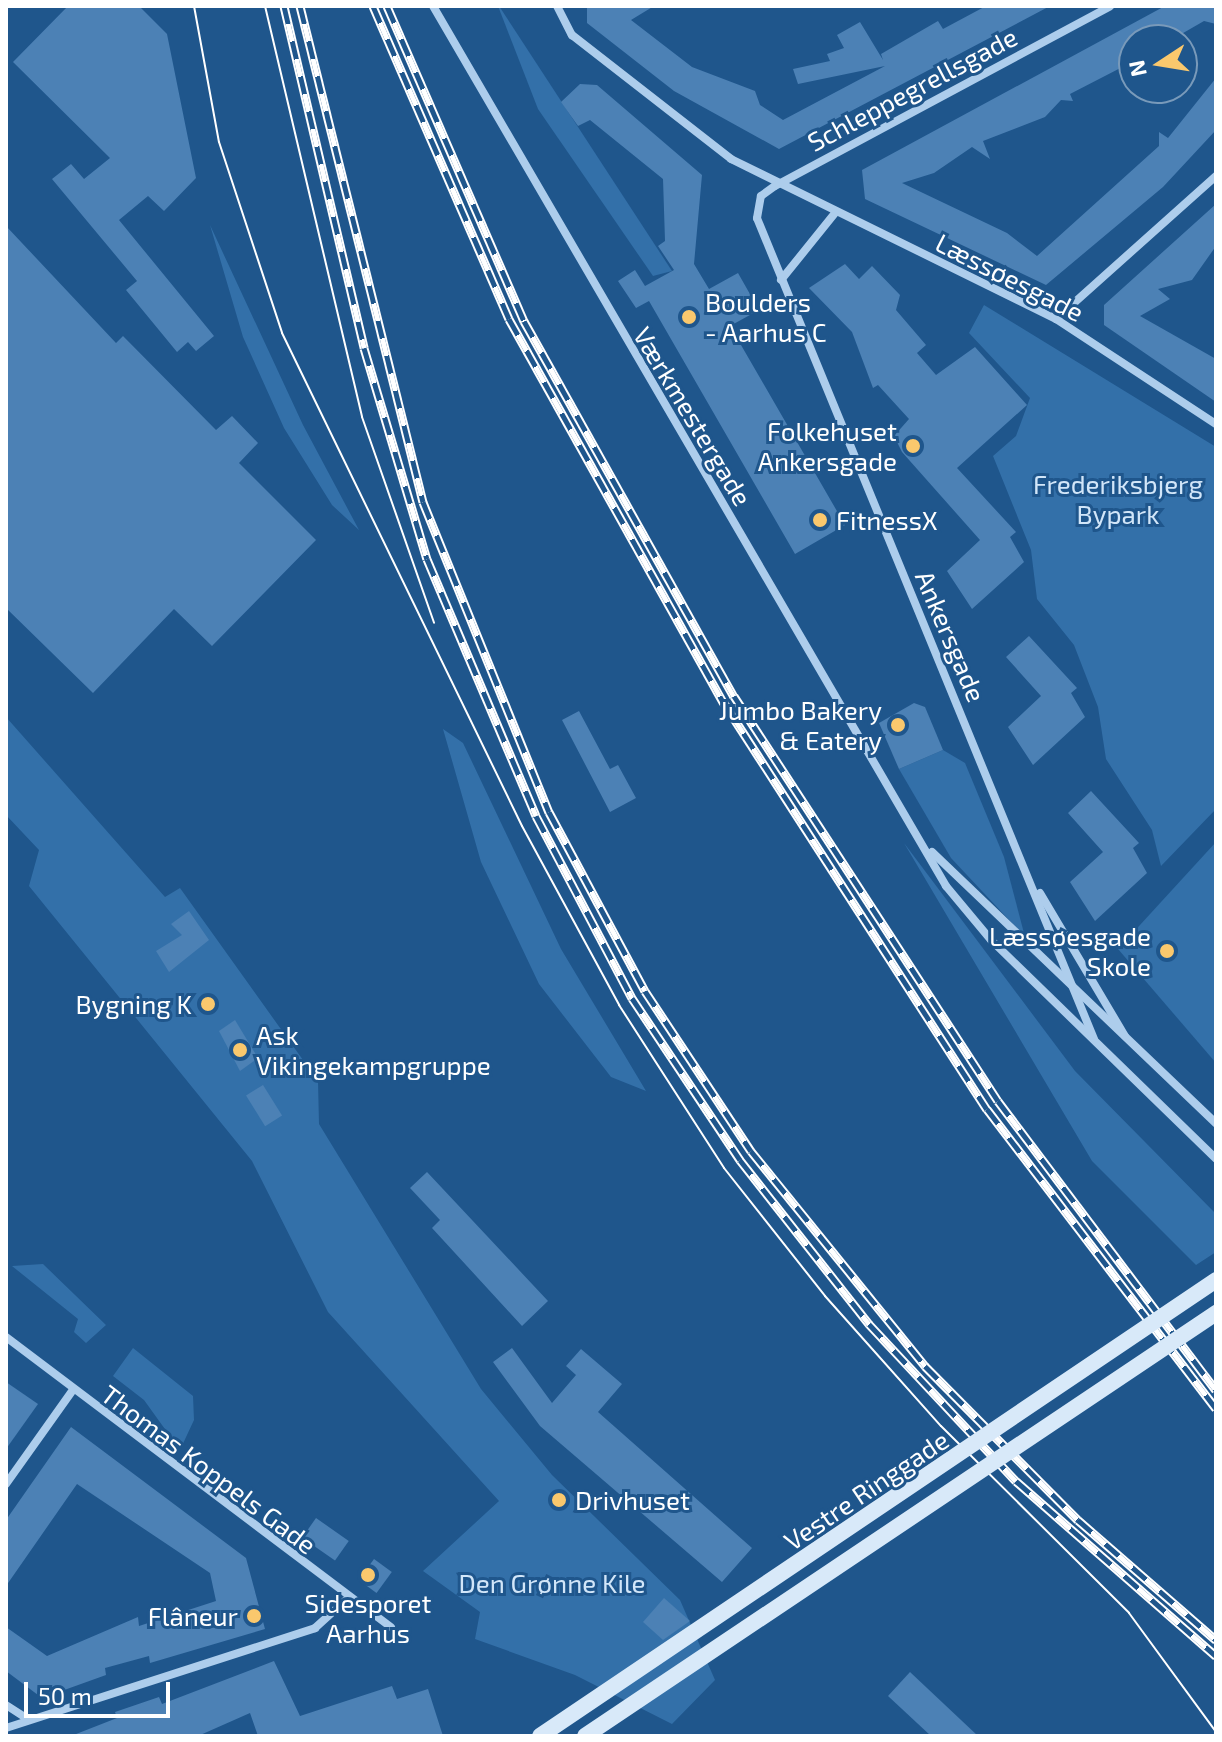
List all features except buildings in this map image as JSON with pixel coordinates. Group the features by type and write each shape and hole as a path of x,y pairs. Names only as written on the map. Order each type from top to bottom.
{"main road":[{"name":"Vestre Ringgade","path":"540,1736 1216,1280"},
{"name":"Vestre Ringgade","path":"585,1736 1216,1313"}],"street":[{"name":"Værkmestergade","path":"433,6 968,915 1216,1159"},
{"path":"557,6 572,35 775,186"},
{"name":"Schleppegrellsgade","path":"775,186 1110,6"},
{"path":"1056,319 1216,176"},
{"name":"Læssøesgade","path":"775,186 1056,319 1216,424"},
{"name":"Ankersgade","path":"775,186 761,196 757,218 780,280 1096,1043"},
{"path":"780,280 835,213"},
{"name":"Værkmestergade","path":"923,843 1077,996 1216,1123"},
{"name":"Ankersgade","path":"1029,875 1130,1044"},
{"name":"Thomas Koppels Gade","path":"6,1337 72,1391 347,1599 391,1627"},
{"path":"6,1484 72,1391"},
{"path":"6,1728 315,1628 347,1599"},
{"path":"6,1705 29,1720"}],"green space":[{"path":"498,6 672,271 653,276 538,109"},
{"path":"210,225 303,425 359,530 332,505 284,428 243,337"},
{"name":"Frederiksbjerg Bypark","path":"984,305 1216,447 1216,809 1161,866 1152,830 1106,759 1098,707 1074,645 1037,599 1031,550 993,456 1016,436 1030,398 969,333"},
{"name":"Den Grønne Kile","path":"6,717 165,897 180,888 318,1081 319,1124 481,1389 552,1475 680,1600 715,1680 672,1724 575,1675 475,1639 480,1612 423,1571 499,1501 328,1312 252,1161 29,886 39,850 6,815"},
{"path":"443,729 463,743 561,949 646,1091 611,1077 539,984 481,862"},
{"path":"943,750 965,763 1004,857 1025,937 951,858 899,769"},
{"name":"Læssøesgade Skole","path":"1216,842 1216,1063 1118,949"},
{"path":"904,843 1075,1071 1216,1214 1216,1252 1196,1265 1092,1161"},
{"path":"43,1264 106,1325 86,1343 74,1332 78,1319 12,1266"},
{"path":"133,1348 193,1396 194,1420 180,1450 144,1400 113,1376"}],"tram line":[{"path":"194,6 219,142 282,333 522,826 619,1005 724,1168 825,1296 941,1426 1129,1613 1216,1732"},
{"path":"265,6 362,417 434,623"}],"railway":[{"path":"284,6 364,348 427,559 536,816 632,998 740,1160 869,1324 1016,1481 1216,1656"},
{"path":"300,6 423,502 549,812 645,991 751,1151 925,1366 1078,1520 1216,1640"},
{"path":"373,6 509,319 724,703 987,1109 1216,1409"},
{"path":"387,6 524,321 734,696 998,1101 1216,1390"}],"place":[{"name":"Boulders - Aarhus C","path":"689,317"},
{"name":"Folkehuset Ankersgade","path":"913,446"},
{"name":"FitnessX","path":"820,520"},
{"name":"Jumbo Bakery & Eatery","path":"898,725"},
{"name":"Læssøesgade Skole","path":"1167,951"},
{"name":"Bygning K","path":"208,1004"},
{"name":"Ask Vikingekampgruppe","path":"240,1050"},
{"name":"Drivhuset","path":"559,1500"},
{"name":"Sidesporet Aarhus","path":"368,1575"},
{"name":"Flâneur","path":"254,1616"}]}
